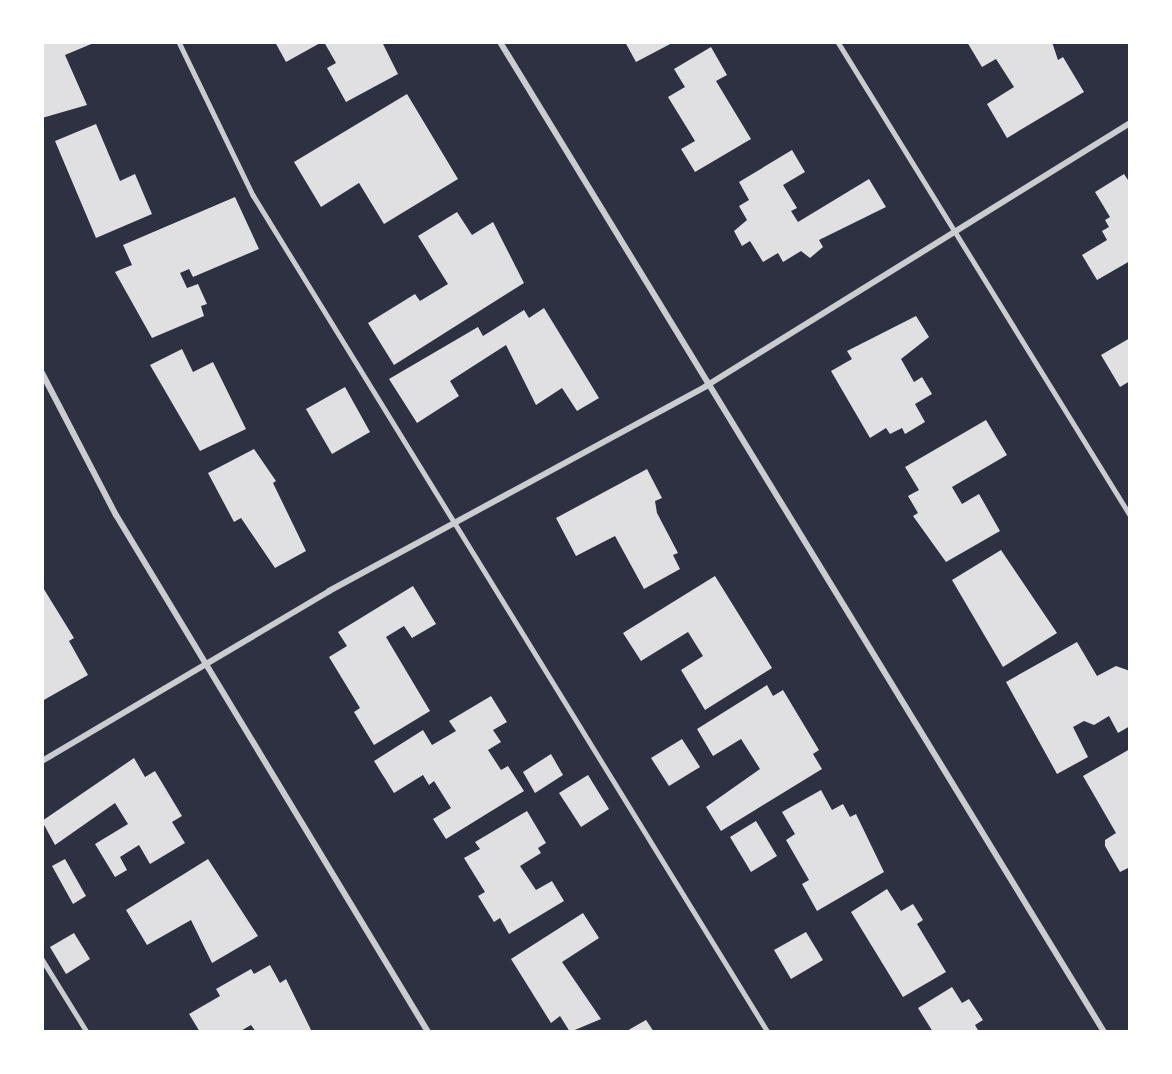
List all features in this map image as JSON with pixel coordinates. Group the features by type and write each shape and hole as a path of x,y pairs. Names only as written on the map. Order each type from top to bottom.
{"street":[{"path":"500,42 706,386 1104,1032"},
{"path":"42,761 206,664 706,386 957,233 1130,123"},
{"path":"42,373 116,515 428,1032"}],"lane":[{"path":"179,42 253,195 768,1032"},
{"path":"838,42 1130,515"},
{"path":"42,959 87,1032"}],"building":[{"path":"42,42 96,42 65,55 87,105 42,118"},
{"path":"275,42 322,42 286,62"},
{"path":"324,42 382,42 398,74 346,102 327,68 336,63"},
{"path":"625,42 674,42 636,62"},
{"path":"967,42 1052,42 1058,60 1063,57 1084,92 1007,138 987,104 1014,87 996,59 982,67"},
{"path":"711,47 727,75 716,81 751,139 695,172 681,149 695,141 668,97 685,87 674,69"},
{"path":"407,94 458,179 384,224 359,183 321,207 294,162"},
{"path":"96,124 120,181 135,174 152,214 96,238 55,141"},
{"path":"792,150 805,172 783,185 797,208 791,211 798,222 869,179 886,207 819,240 823,247 810,258 801,251 783,262 778,253 763,262 750,241 742,246 734,231 747,220 739,206 749,200 739,182"},
{"path":"1124,174 1130,183 1130,261 1097,280 1082,255 1107,240 1102,231 1109,227 1105,220 1110,217 1095,192"},
{"path":"235,197 259,249 193,277 189,269 180,273 187,288 198,284 207,304 201,306 204,316 152,338 115,272 132,265 123,245"},
{"path":"457,212 472,235 493,222 524,283 394,365 368,323 415,294 420,301 448,284 418,236"},
{"path":"544,308 599,398 577,411 562,388 536,405 506,345 450,381 459,396 417,423 389,379 478,327 483,336 524,310 529,318"},
{"path":"916,316 929,337 901,359 914,382 922,377 932,394 915,404 925,422 905,434 902,428 890,434 886,428 870,438 831,371 852,359 847,351"},
{"path":"1130,338 1130,381 1120,387 1101,355"},
{"path":"182,349 193,372 213,362 246,429 200,451 150,365"},
{"path":"345,387 370,432 332,454 306,409"},
{"path":"986,420 1007,455 952,487 962,504 979,494 1000,531 946,562 913,516 918,513 908,496 919,490 905,467"},
{"path":"254,449 276,481 273,483 306,551 275,568 241,518 234,522 208,473"},
{"path":"647,469 662,498 655,501 657,513 678,553 673,555 680,569 644,589 615,536 576,556 556,518"},
{"path":"1001,550 1057,633 1003,667 952,580"},
{"path":"715,576 772,668 705,710 681,670 703,656 688,632 641,661 623,633"},
{"path":"42,586 74,638 69,641 88,675 42,701"},
{"path":"413,586 436,624 412,638 404,626 386,637 430,711 374,745 354,712 360,708 329,657 347,646 338,632"},
{"path":"1077,642 1097,676 1116,666 1130,671 1130,726 1118,733 1109,716 1094,725 1084,721 1073,727 1088,757 1057,774 1006,682"},
{"path":"767,685 773,696 783,690 819,750 813,754 822,769 721,831 706,807 760,769 741,739 713,756 697,729"},
{"path":"491,696 507,722 493,730 501,742 488,750 501,770 508,766 524,791 446,839 433,819 451,808 434,781 429,785 423,775 394,793 374,761 423,730 432,745 456,731 449,721"},
{"path":"682,739 700,767 669,786 651,758"},
{"path":"1130,749 1130,867 1120,872 1105,846 1105,840 1116,833 1083,776"},
{"path":"551,754 563,775 535,793 523,772"},
{"path":"134,758 145,777 155,771 182,816 172,822 185,843 150,864 139,845 120,857 127,870 115,877 95,844 128,824 115,803 55,845 42,821"},
{"path":"588,775 609,809 581,827 559,793"},
{"path":"821,790 832,810 843,804 850,817 856,814 884,872 817,911 802,884 809,880 786,840 795,834 782,812"},
{"path":"527,811 546,843 538,848 541,853 520,866 536,890 552,881 564,901 509,934 500,918 494,922 478,896 485,892 464,858 480,849 475,842"},
{"path":"756,821 777,856 751,872 730,837"},
{"path":"65,859 86,896 73,904 52,866"},
{"path":"208,859 258,936 212,963 191,920 147,945 126,910"},
{"path":"887,889 901,911 913,904 923,920 917,924 946,972 903,997 851,912"},
{"path":"583,913 599,938 562,962 601,1019 570,1032 560,1016 551,1023 511,959"},
{"path":"806,932 823,960 791,979 774,950"},
{"path":"74,933 90,959 66,974 50,947"},
{"path":"270,965 280,983 286,979 312,1032 256,1032 251,1025 239,1032 200,1032 189,1014 220,996 216,989 251,969 254,974"},
{"path":"952,987 962,1003 969,999 983,1020 975,1025 979,1032 933,1032 918,1008"},
{"path":"646,1020 654,1032 625,1032"}]}
